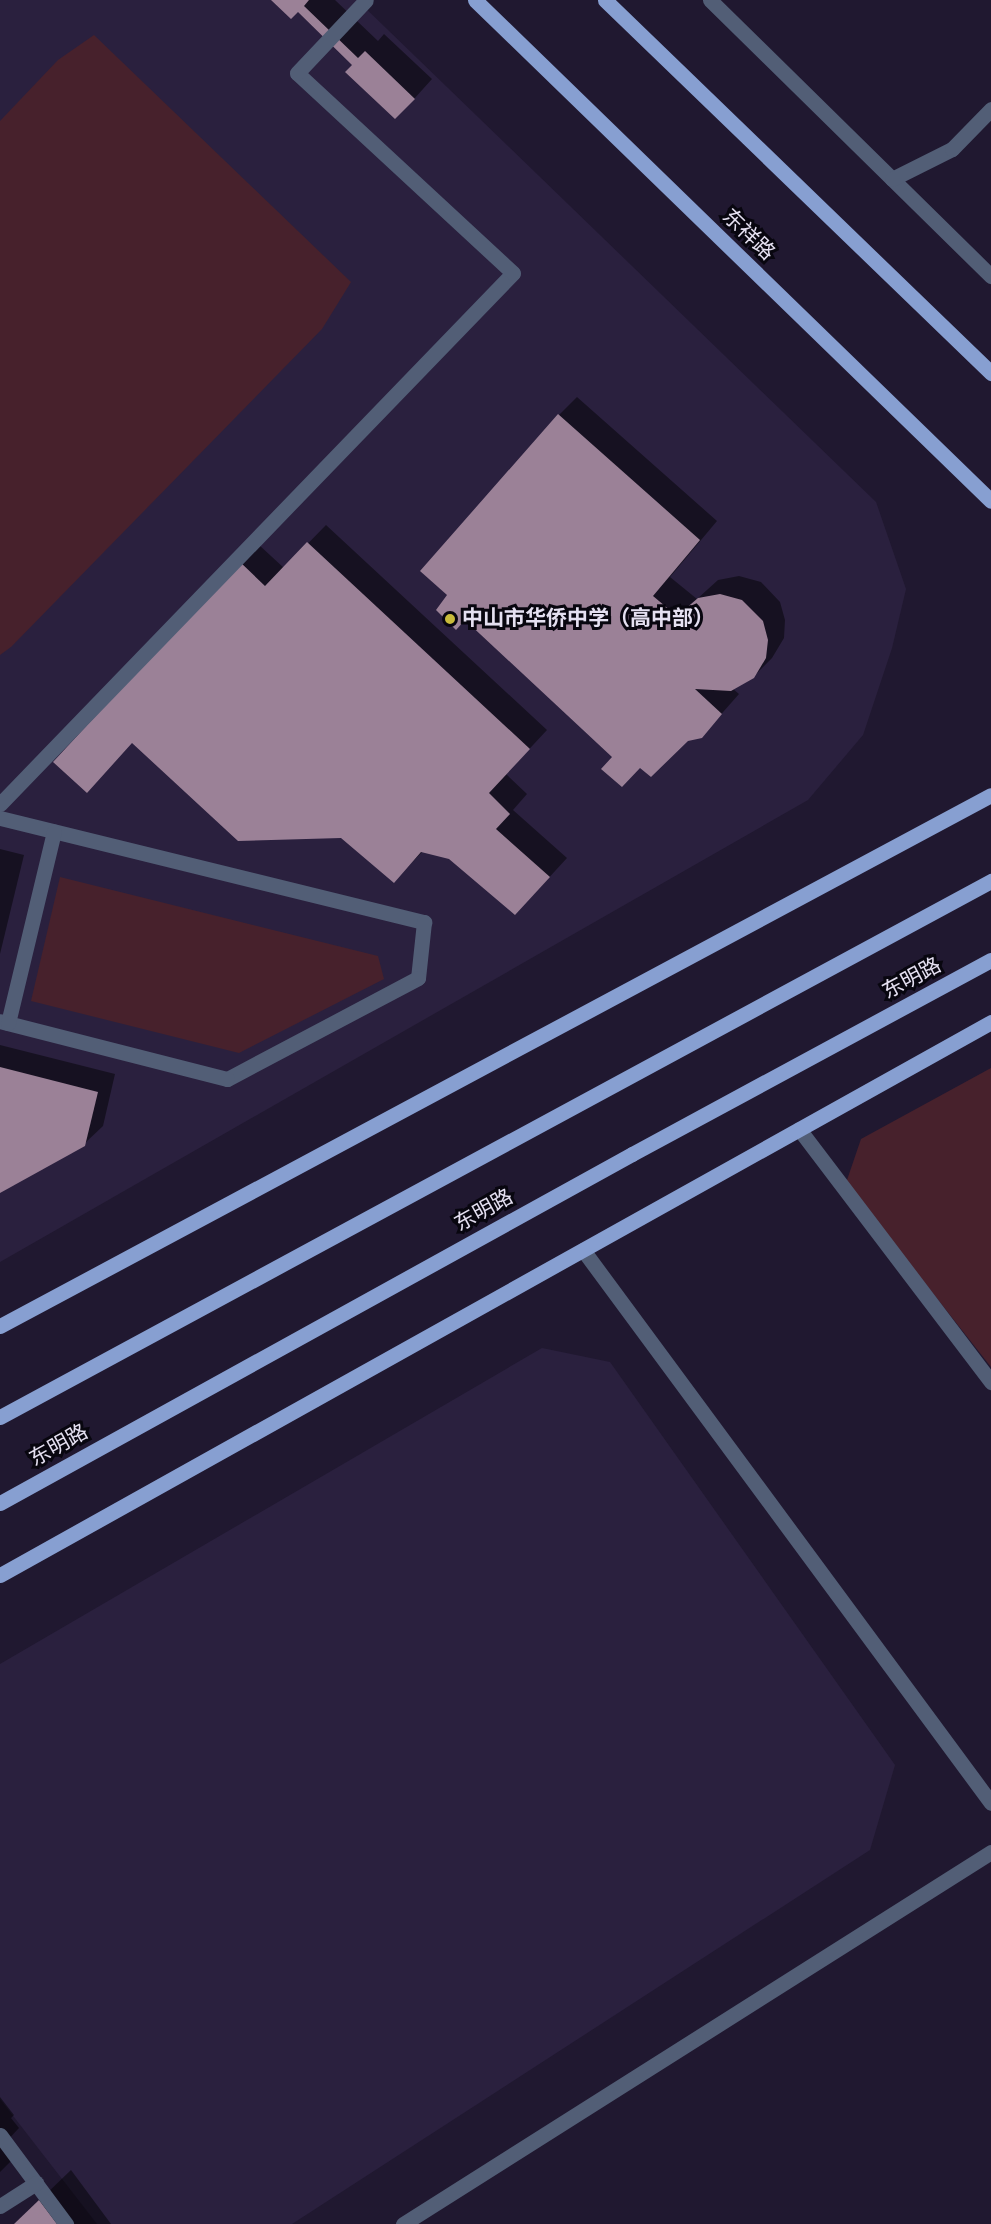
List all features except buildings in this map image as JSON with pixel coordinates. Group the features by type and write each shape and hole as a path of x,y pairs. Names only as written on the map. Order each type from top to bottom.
{"main road":[{"name":"东祥路","path":"475,0 991,501"},
{"path":"605,0 991,373"},
{"path":"0,1326 991,795"},
{"path":"0,1417 991,881"},
{"name":"东明路","path":"0,1503 632,1154 991,960"},
{"path":"0,1575 991,1022"}],"street":[{"path":"0,804 513,273 297,73 366,0"},
{"path":"710,0 991,276"},
{"path":"892,179 952,150 991,109"},
{"path":"0,818 54,831 424,922 418,978 227,1079 4,1022 54,831"},
{"path":"799,1129 991,1382"},
{"path":"584,1250 991,1803"},
{"path":"403,2224 991,1852"},
{"path":"0,2135 66,2224"},
{"path":"0,2206 36,2183"}],"shaded area":[{"name":"中山市华侨中学（高中部）","path":"0,0 357,0 876,502 906,589 892,648 863,735 808,800 0,1262"},
{"path":"94,35 351,282 322,329 11,647 0,655 0,121 58,60"},
{"path":"60,877 378,956 384,979 239,1053 31,1001"},
{"path":"991,1068 991,1367 846,1183 861,1139"},
{"path":"542,1348 610,1362 895,1765 870,1850 292,2224 97,2224 0,2099 0,1664"}],"place":[{"name":"中山市华侨中学（高中部）","path":"450,619"}]}
